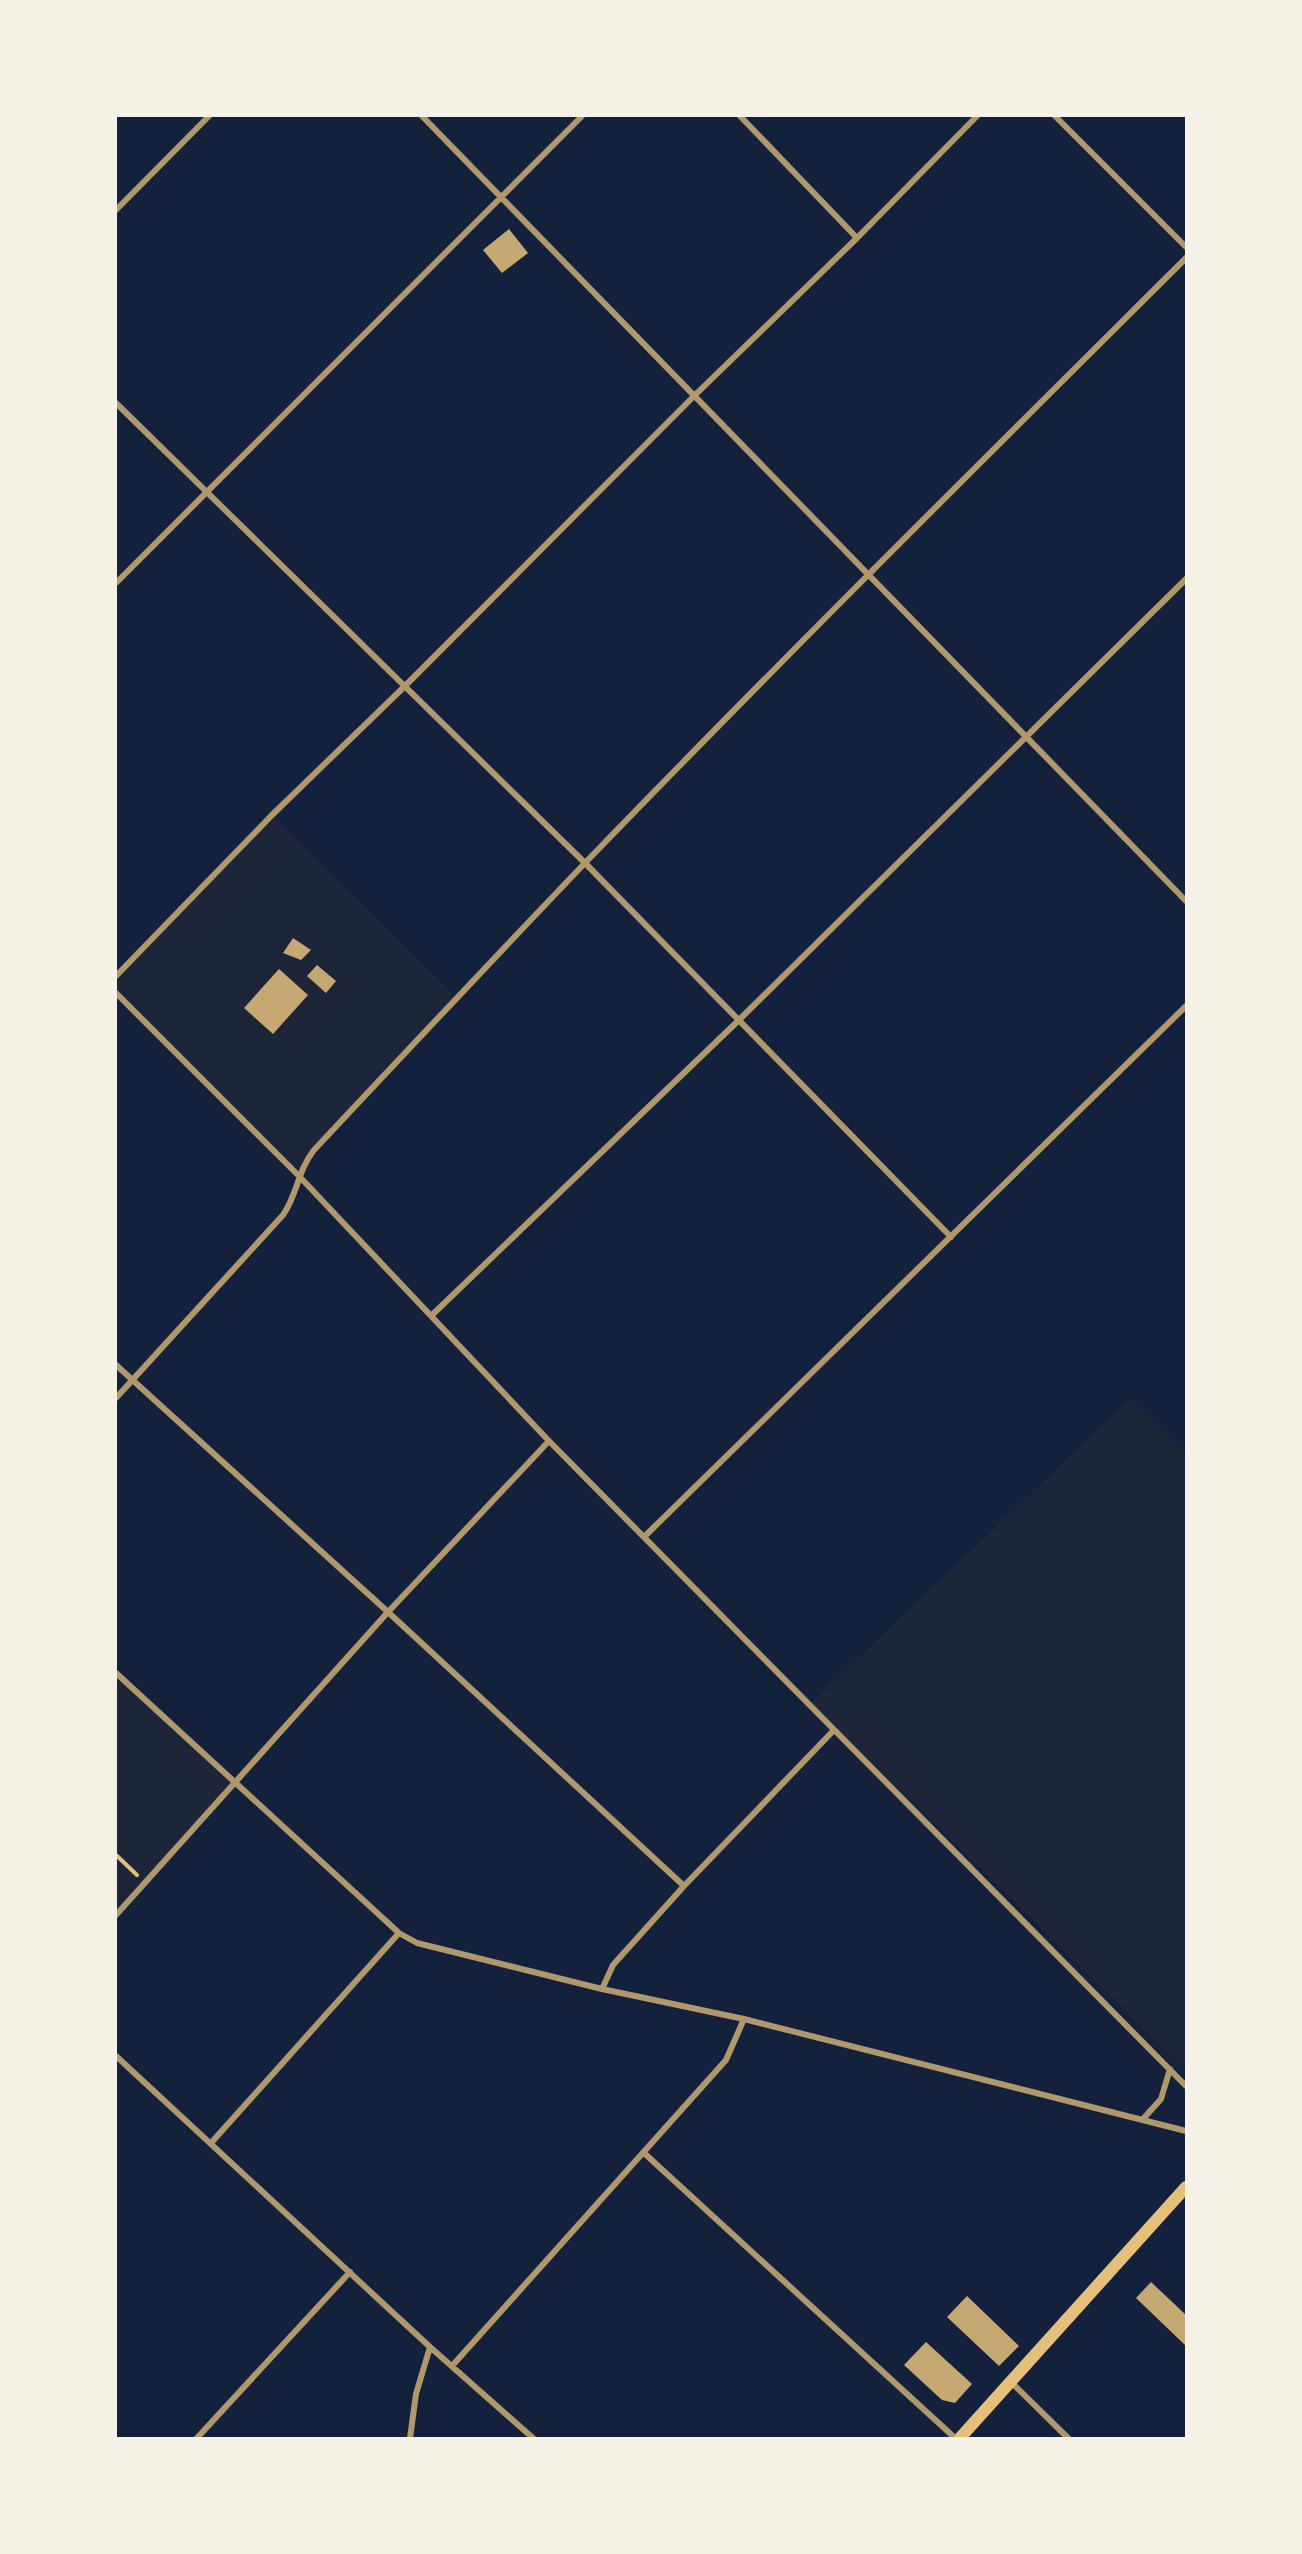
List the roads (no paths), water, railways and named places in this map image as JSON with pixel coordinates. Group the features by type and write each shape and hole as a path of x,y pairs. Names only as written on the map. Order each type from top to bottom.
{"main road":[{"path":"957,2439 1186,2187"}],"street":[{"path":"116,210 208,116"},
{"path":"422,116 1186,901"},
{"path":"116,583 582,116"},
{"path":"740,116 857,238"},
{"path":"116,975 272,815 405,686 694,396 857,238 977,116"},
{"path":"1055,116 1186,247"},
{"path":"116,1398 292,1203 299,1176 306,1160 314,1150 585,863 869,573 1186,258"},
{"path":"116,403 585,863 951,1238"},
{"path":"432,1316 738,1020 1186,579"},
{"path":"116,993 299,1176 549,1441 811,1703 834,1730 1186,2086"},
{"path":"645,1536 1186,1006"},
{"path":"116,1365 388,1611 684,1886"},
{"path":"116,1915 388,1611 549,1441"},
{"path":"116,1673 399,1933 417,1942 602,1989 744,2019 1186,2131"},
{"path":"602,1989 613,1965 684,1886 834,1730"},
{"path":"211,2143 399,1933"},
{"path":"452,2366 726,2060 744,2019"},
{"path":"116,2056 430,2347 533,2439"},
{"path":"1143,2119 1161,2099 1170,2068"},
{"path":"644,2153 957,2439"},
{"path":"197,2439 350,2272"},
{"path":"410,2439 416,2394 430,2347"},
{"path":"1011,2382 1068,2439"}]}
